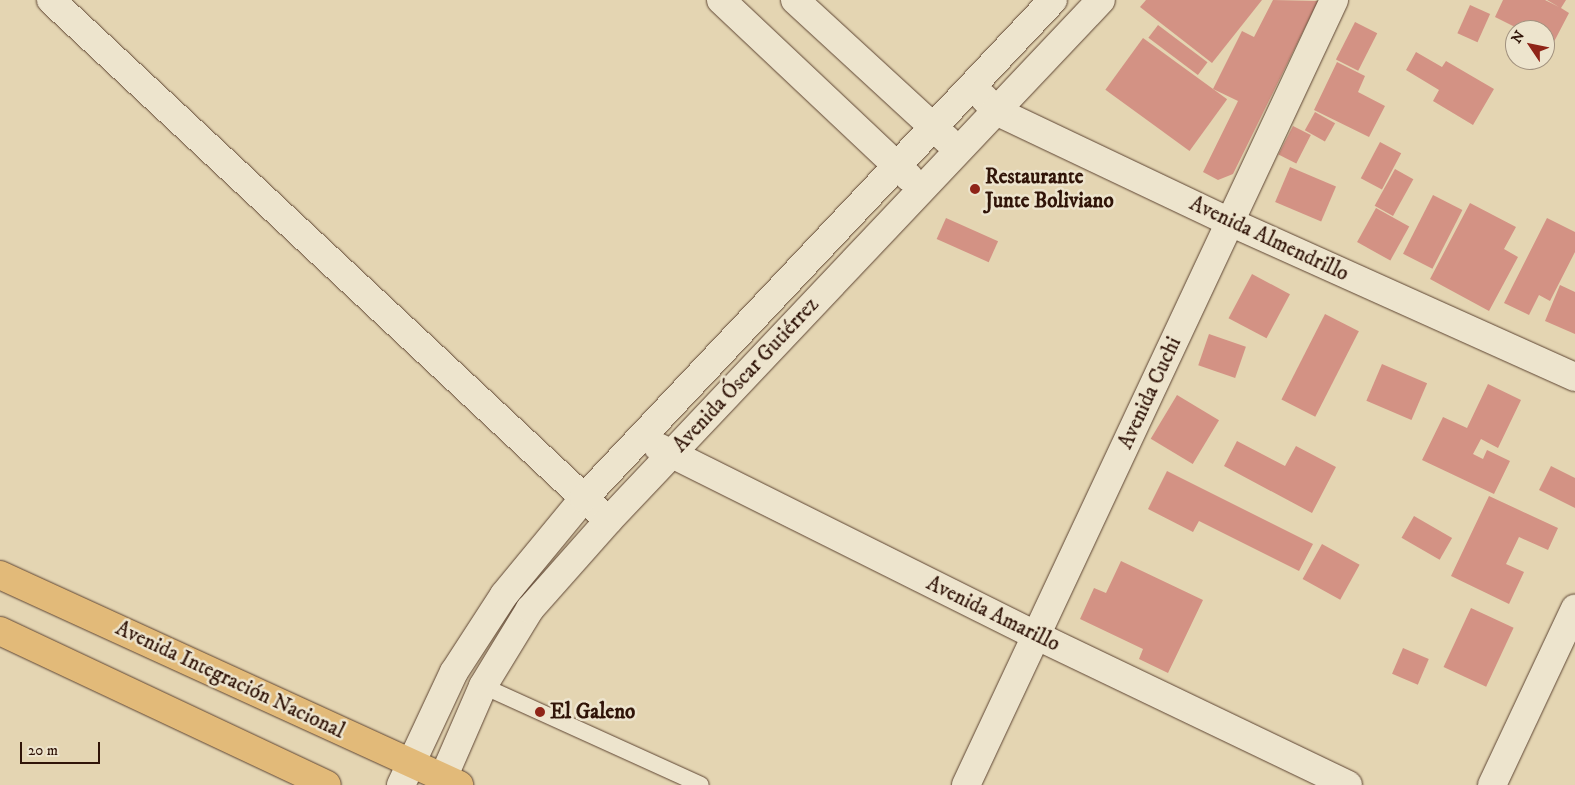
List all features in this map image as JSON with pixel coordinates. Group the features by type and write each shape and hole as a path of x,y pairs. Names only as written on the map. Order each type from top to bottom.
{"main road":[{"name":"Avenida Integración Nacional","path":"0,575 406,774 448,782"},
{"path":"0,631 328,785"}],"street":[{"path":"51,0 608,521"},
{"path":"721,0 922,188"},
{"path":"795,0 958,150"},
{"name":"Avenida Óscar Gutiérrez","path":"406,774 454,672 504,595 584,498 1052,0"},
{"name":"Avenida Óscar Gutiérrez","path":"448,782 483,686 530,609 608,521 1101,0"},
{"name":"Avenida Cuchi","path":"966,785 1334,0"},
{"name":"Avenida Almendrillo","path":"972,86 996,111 1230,222 1575,377"},
{"name":"Avenida Amarillo","path":"641,438 1035,636 1348,785"},
{"path":"1492,785 1575,609"}],"lane":[{"path":"483,686 701,785"}],"building":[{"path":"1146,0 1262,0 1212,63 1140,7"},
{"path":"1273,0 1318,1 1233,174 1218,180 1203,172 1238,101 1213,89 1242,31 1254,37"},
{"path":"1503,0 1545,0 1559,7 1547,0 1566,0 1561,8 1569,13 1555,40 1555,20 1505,20 1505,22 1495,17"},
{"path":"1470,5 1490,14 1477,42 1457,33"},
{"path":"1355,22 1377,33 1358,71 1336,59"},
{"path":"1158,25 1208,62 1198,75 1148,38"},
{"path":"1143,38 1227,99 1190,151 1105,90"},
{"path":"1416,52 1442,67 1446,61 1494,89 1473,125 1433,101 1439,90 1406,70"},
{"path":"1337,62 1365,76 1358,92 1385,106 1369,137 1314,110"},
{"path":"1315,112 1335,123 1325,142 1305,130"},
{"path":"1293,126 1311,135 1296,164 1278,155"},
{"path":"1380,142 1401,153 1382,189 1361,178"},
{"path":"1290,167 1336,187 1321,222 1275,202"},
{"path":"1395,169 1413,179 1393,216 1375,206"},
{"path":"1433,195 1462,210 1432,269 1403,254"},
{"path":"1470,203 1516,227 1504,249 1518,257 1489,311 1430,279"},
{"path":"1376,208 1409,226 1390,261 1357,242"},
{"path":"946,218 998,241 989,262 937,239"},
{"path":"1547,218 1575,232 1575,252 1550,301 1539,295 1529,315 1504,303"},
{"path":"1252,274 1290,294 1266,338 1229,318"},
{"path":"1560,285 1575,292 1575,334 1545,321"},
{"path":"1325,314 1359,331 1315,417 1281,400"},
{"path":"1209,334 1246,347 1235,378 1198,365"},
{"path":"1382,364 1427,383 1411,420 1366,401"},
{"path":"1488,384 1521,400 1498,448 1481,439 1473,454 1483,459 1487,450 1510,461 1494,494 1422,460 1443,417 1467,428"},
{"path":"1177,395 1219,420 1193,464 1151,439"},
{"path":"1237,441 1285,466 1296,446 1336,467 1312,513 1224,466"},
{"path":"1551,466 1575,478 1575,508 1539,490"},
{"path":"1167,471 1313,544 1299,571 1199,521 1193,532 1148,509"},
{"path":"1489,496 1558,528 1548,550 1519,537 1506,564 1524,572 1509,604 1451,576"},
{"path":"1414,516 1452,538 1440,560 1402,538"},
{"path":"1322,544 1360,565 1340,600 1303,579"},
{"path":"1121,561 1203,600 1168,673 1139,659 1143,649 1080,619 1094,588 1106,593"},
{"path":"1471,608 1514,628 1486,687 1444,667"},
{"path":"1403,648 1429,659 1418,685 1392,674"}],"place":[{"name":"Restaurante Junte Boliviano","path":"975,189"},
{"name":"El Galeno","path":"540,712"}]}
